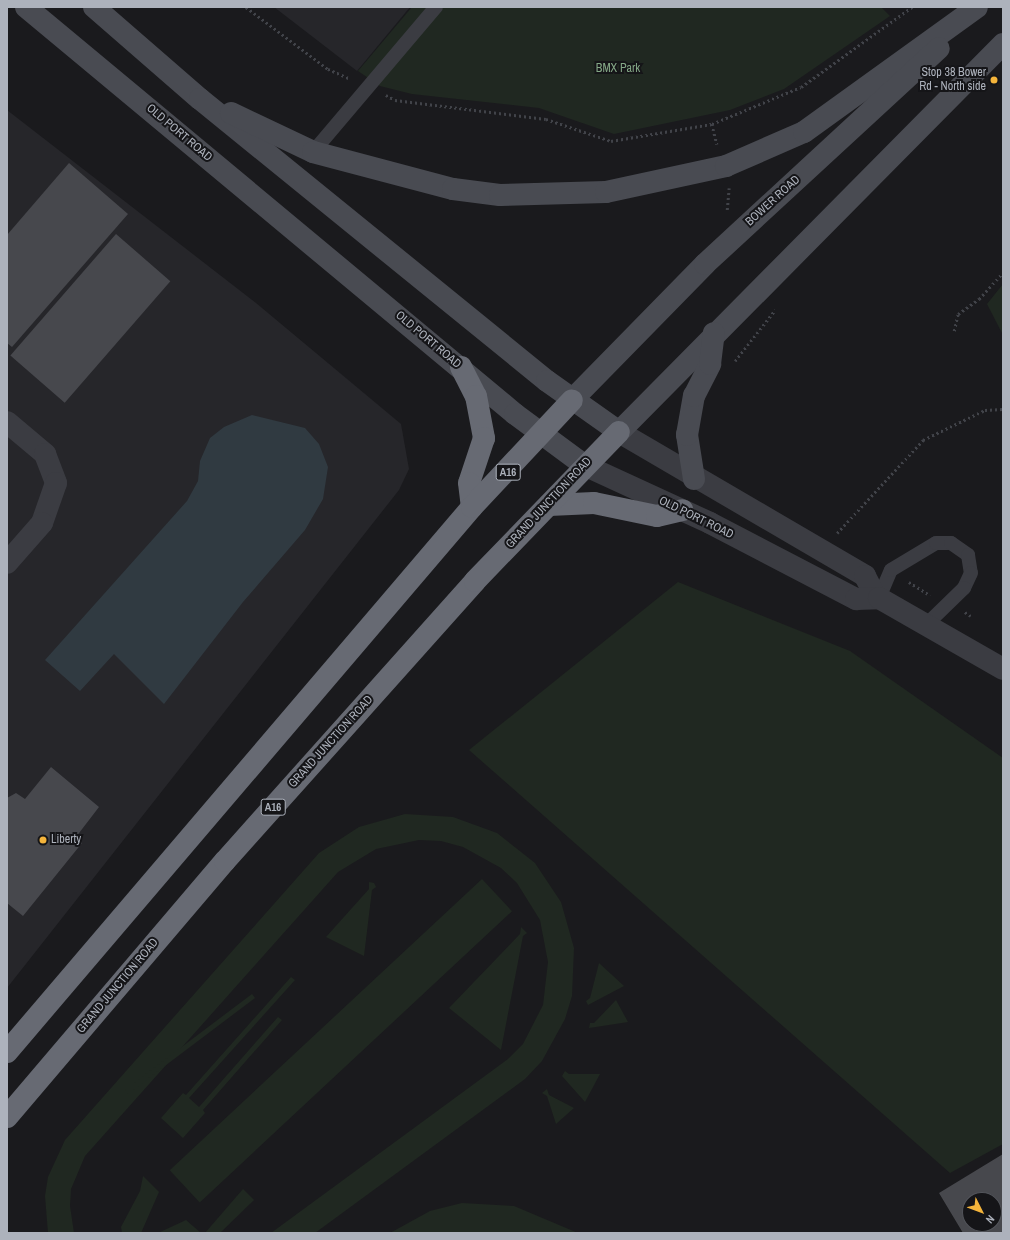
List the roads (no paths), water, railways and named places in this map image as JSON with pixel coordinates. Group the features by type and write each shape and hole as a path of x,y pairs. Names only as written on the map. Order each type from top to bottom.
{"highway":[{"path":"461,367 476,396 484,438 469,483 472,506"},
{"name":"A16","path":"7,1052 472,506 541,435 572,400"},
{"name":"GRAND JUNCTION ROAD","path":"7,1117 224,860 584,465 619,432"},
{"path":"549,505 594,503 657,516 682,510"}],"main road":[{"name":"OLD PORT ROAD","path":"27,7 541,435 584,465"},
{"path":"94,7 200,99 572,400 619,432"},
{"path":"200,99 313,152 423,182 500,195 606,192 698,174 753,157 804,132 978,7"},
{"name":"BOWER ROAD","path":"572,400 705,264 910,76 978,7"},
{"name":"A16","path":"619,432 714,333 1003,44"},
{"path":"694,479 687,435 694,396 710,364 714,333"}],"street":[{"path":"7,422 45,454 56,483 42,523 7,563"},
{"path":"619,432 694,479 865,576 877,597 927,624 1003,669"},
{"name":"OLD PORT ROAD","path":"584,465 682,510 856,599 877,597"}],"lane":[{"path":"313,152 436,7"},
{"path":"877,597 891,570 936,543 951,543 968,555 971,573 964,588 927,624"}],"place":[{"name":"Stop 38 Bower Rd - North side","path":"994,80"},
{"name":"Liberty","path":"43,840"}],"park label":[{"name":"BMX Park","path":"618,69"}]}
